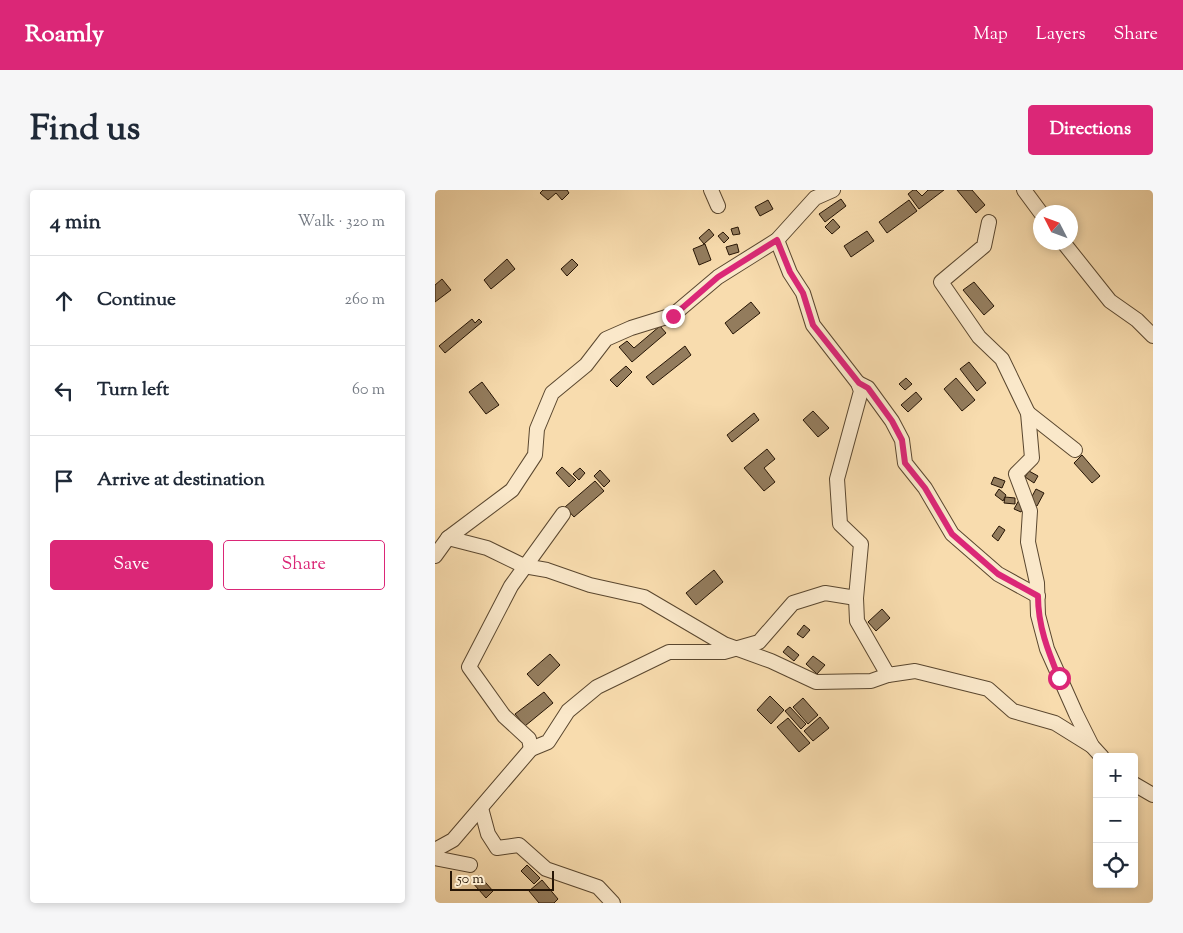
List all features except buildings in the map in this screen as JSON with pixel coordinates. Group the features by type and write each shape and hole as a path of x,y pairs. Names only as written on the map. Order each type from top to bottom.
{"street":[{"path":"711,190 717,206"},
{"path":"435,556 449,538 512,490 535,455 537,429 552,393 586,365 606,339 631,328 673,316 718,277 777,240 815,198 833,190"},
{"path":"1024,190 1035,205"},
{"path":"989,222 984,246 941,282 979,337 1001,359 1027,413 1032,458 1016,474 1030,511 1028,542 1037,583 1038,615 1047,649 1092,746"},
{"path":"777,240 790,272 803,293 813,325 859,383 861,390 837,479 840,524 861,544 856,598 857,621 888,675"},
{"path":"1069,250 1110,302 1137,320 1153,336"},
{"path":"859,383 868,388 892,421 902,440 905,463 925,488 952,534 998,574 1038,596"},
{"path":"1027,413 1075,450"},
{"path":"531,749 529,739 504,716 469,667 523,566 563,514"},
{"path":"449,538 487,548 523,566 547,570 590,585 644,597 724,644 771,661 816,682 871,681 888,675 915,671 988,689 1013,711 1055,723 1092,746 1098,753"},
{"path":"435,850 453,840 531,749 548,742 568,711 597,687 669,652 725,652 759,642 793,603 825,593 856,598"},
{"path":"1138,787 1153,796"},
{"path":"481,808 488,834 497,848 519,845 546,869 599,886 613,903"},
{"path":"435,858 471,865"}],"route":[{"path":"673,316 718,277 777,240 790,272 803,293 813,325 859,383 876,396 902,440 905,463 925,488 952,534 998,574 1038,596 1038,615 1047,649 1059,678"}]}
